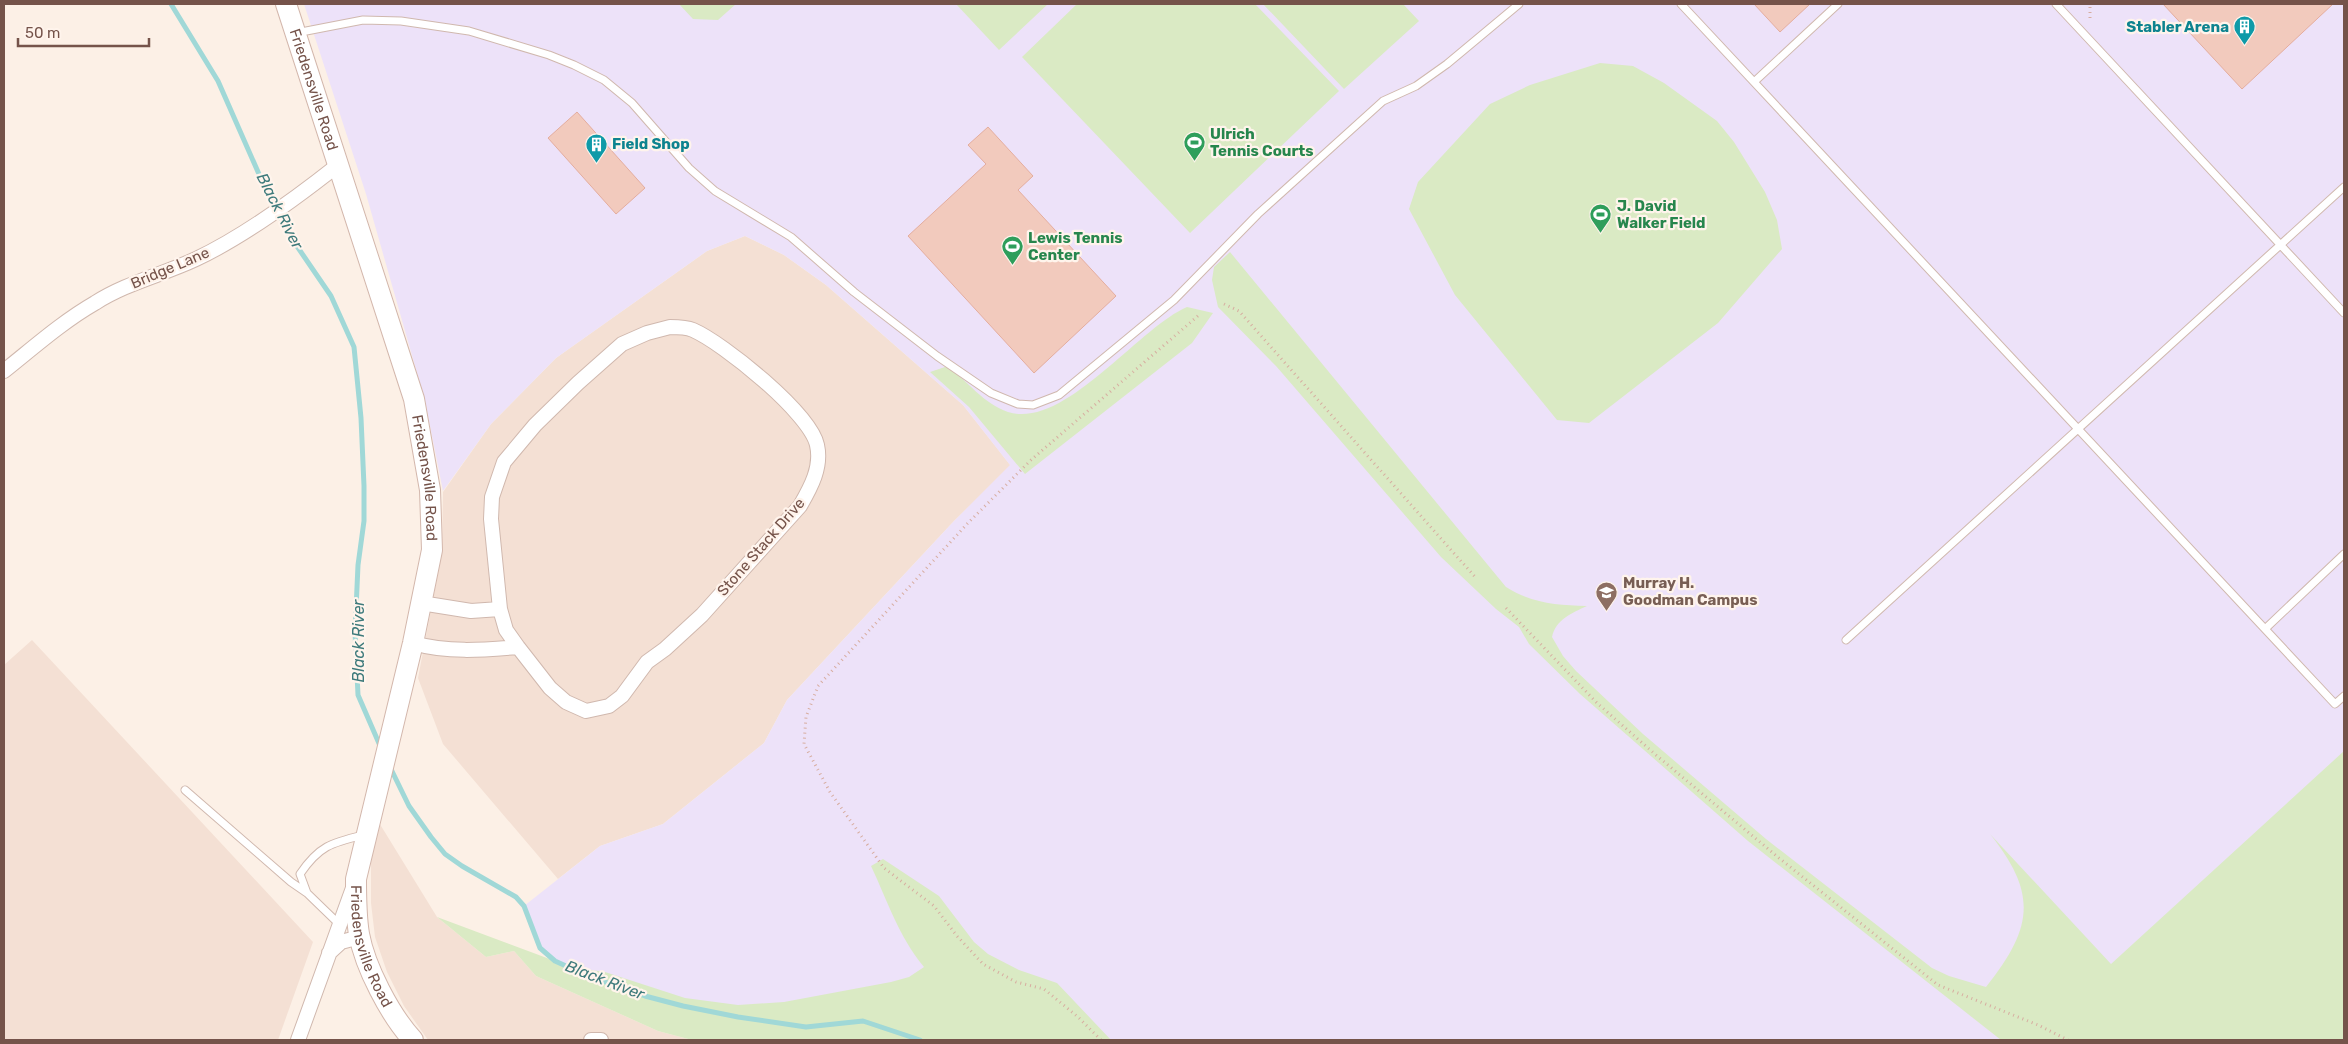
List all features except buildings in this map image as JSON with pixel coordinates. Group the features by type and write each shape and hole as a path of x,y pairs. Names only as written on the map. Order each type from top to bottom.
{"street":[{"name":"Friedensville Road","path":"286,4 414,399 426,462 432,519 432,550 395,721 356,879 356,903 360,937 368,965 382,992 412,1040"},
{"name":"Bridge Lane","path":"4,372 95,302 138,281 196,259 288,204 338,165"},
{"name":"Stone Stack Drive","path":"670,327 691,329 710,338 741,363 800,414 810,428 817,444 818,465 812,486 800,506 702,615 665,649 647,662 622,696 608,706 586,711 566,702 550,688 506,630 500,609 491,519 492,497 504,462 535,425 622,344 646,333 670,327"},
{"path":"421,603 471,611 500,609"},
{"path":"413,642 432,648 467,651 518,647"},
{"path":"298,1040 356,879"},
{"path":"327,956 338,944 360,937"},
{"path":"590,1040 601,1040"}],"lane":[{"path":"296,33 364,20 401,21 469,31 549,55 604,80 632,103 689,168 715,191 791,237 854,292 937,356 991,393 1018,404 1033,405 1059,395 1174,300 1258,214 1383,101 1416,86 1447,64 1519,4"},
{"path":"1680,4 2335,704 2344,696"},
{"path":"1754,82 1838,4"},
{"path":"2056,4 2344,313"},
{"path":"1846,640 2280,244 2344,188"},
{"path":"2265,629 2344,554"},
{"path":"185,790 291,882 307,893 339,924"},
{"path":"307,893 300,874 312,857 334,842 366,835"}],"path":[{"path":"2090,4 2090,18"},
{"path":"1224,304 1239,310 1476,578"},
{"path":"1101,1040 1078,1017 1044,989 1016,982 983,964 957,936 934,906 884,868 854,828 813,764 804,744 806,717 818,686 968,523 1031,460 1199,315"},
{"path":"1506,608 1597,703 1656,755 1779,858 1938,985 2068,1040"}],"shaded area":[{"name":"Murray H. Goodman Campus","path":"304,4 2344,4 2344,1040 920,1040 683,1006 555,961 540,948 524,906 600,846 663,824 764,743 787,700 954,521 1010,465 963,405 826,285 784,255 745,236 707,251 556,358 491,424 443,491 425,401 366,194"},
{"path":"745,236 784,255 826,285 963,405 1011,466 954,521 787,700 764,743 663,824 600,846 558,879 443,744 418,678 442,552 443,492 491,424 556,358 707,251"},
{"path":"32,640 313,942 278,1040 4,1040 4,665"},
{"path":"378,821 437,917 486,957 514,951 536,976 658,1031 692,1040 428,1040 404,1006 387,972 375,937 371,903 371,860"}],"green space":[{"path":"679,4 736,4 718,20 693,19"},
{"path":"956,4 1048,4 999,50"},
{"name":"Ulrich Tennis Courts","path":"1077,4 1255,4 1339,91 1190,233 1022,57"},
{"path":"1263,4 1403,4 1419,21 1344,89"},
{"name":"J. David Walker Field","path":"1600,63 1633,66 1664,83 1717,121 1734,142 1765,192 1777,220 1782,249 1718,323 1589,423 1557,420 1455,295 1409,209 1418,182 1490,104 1530,85"},
{"path":"1230,252 1506,587 1516,593 1536,600 1555,604 1587,606 1570,614 1561,621 1552,637 1563,656 1576,671 1643,734 1766,839 1932,968 1949,976 1986,987 2002,966 2021,928 2024,911 2022,893 2006,855 1990,834 2111,964 2344,751 2344,1040 2001,1040 1748,841 1580,694 1529,644 1519,627 1496,609 1441,557 1276,366 1218,307 1212,280 1214,267"},
{"path":"1187,307 1213,313 1192,343 1025,474 969,407 930,372 948,366 991,404 1008,412 1030,414 1053,406 1076,392 1168,318"},
{"path":"883,859 939,896 974,942 988,954 1019,970 1057,983 1111,1040 692,1040 658,1031 536,976 514,951 486,957 437,917 571,967 605,972 685,998 738,1005 784,1002 891,982 909,977 924,967 900,930 871,866"}],"waterway":[{"name":"Black River","path":"171,4 218,81 262,181 290,236 331,296 354,347 361,418 364,486 364,521 358,565 355,632 358,695 381,748"},
{"name":"Black River","path":"389,765 409,806 445,854 516,897 524,906 540,948 555,961 588,976 645,996 683,1006 738,1017 806,1027 863,1021 920,1040"}],"place":[{"name":"Stabler Arena","path":"2245,46"},
{"name":"Ulrich Tennis Courts","path":"1194,162"},
{"name":"Field Shop","path":"596,163"},
{"name":"J. David Walker Field","path":"1601,234"},
{"name":"Lewis Tennis Center","path":"1012,266"},
{"name":"Murray H. Goodman Campus","path":"1607,611"}]}
